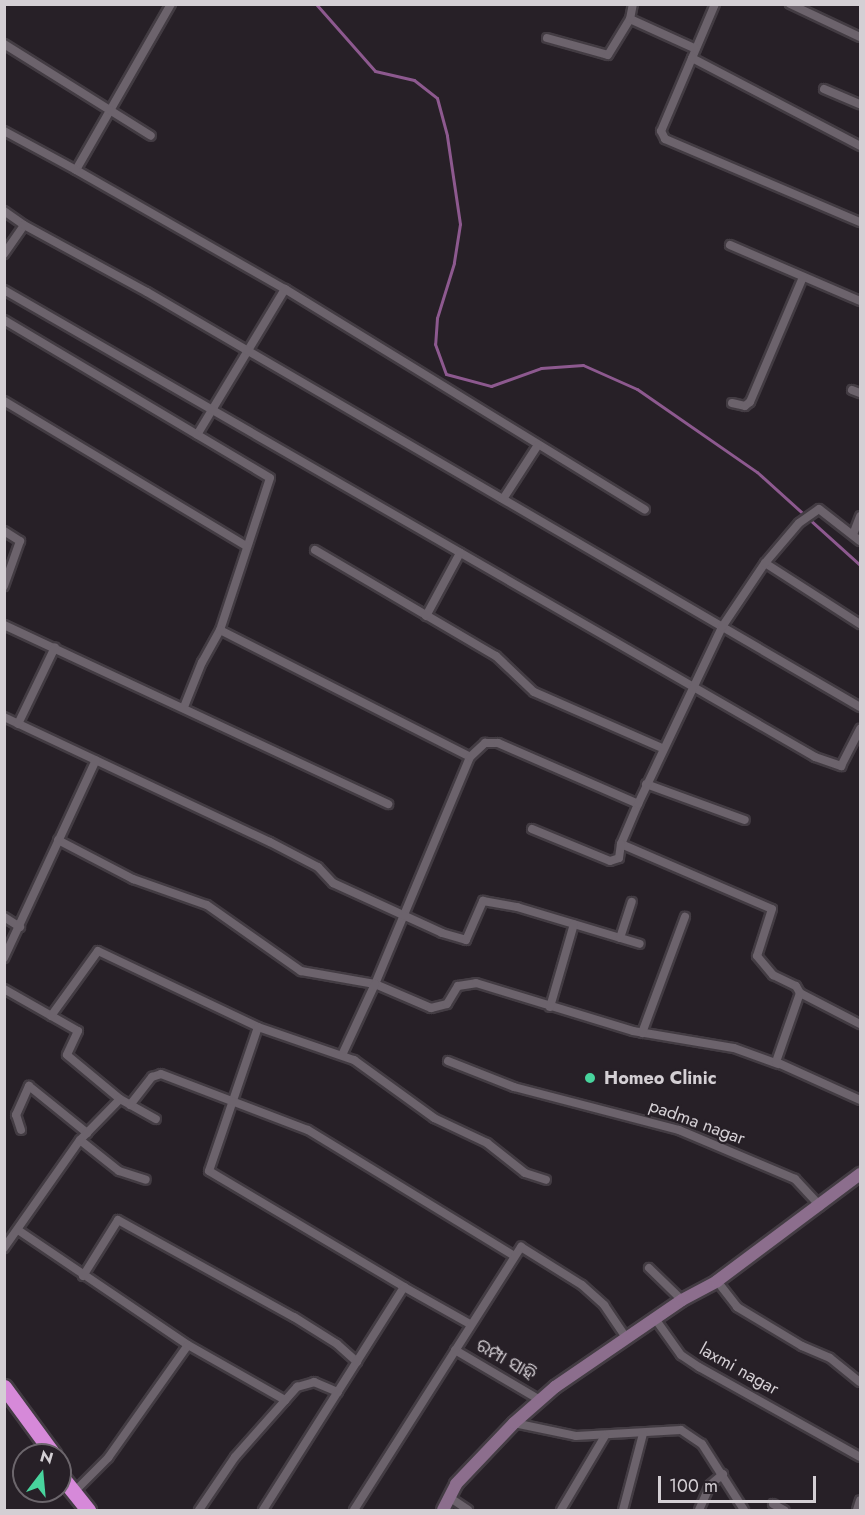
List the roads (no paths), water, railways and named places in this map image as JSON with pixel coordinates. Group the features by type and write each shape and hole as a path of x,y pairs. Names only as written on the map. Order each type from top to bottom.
{"highway":[{"path":"4,1387 45,1443"},
{"path":"4,1400 35,1443"},
{"path":"72,1486 88,1510"},
{"path":"72,1488 75,1491"}],"street":[{"path":"76,170 171,4"},
{"path":"547,38 608,55 630,19 633,4"},
{"path":"715,4 661,131 665,139 861,222"},
{"path":"790,4 861,37"},
{"path":"630,19 696,49"},
{"path":"4,44 111,108 151,136"},
{"path":"692,58 861,146"},
{"path":"824,89 861,104"},
{"path":"4,131 285,289 645,510"},
{"path":"4,211 24,225 248,350 861,707"},
{"path":"4,254 24,225"},
{"path":"730,245 861,301"},
{"path":"732,403 745,406 750,402 803,277"},
{"path":"197,435 285,289"},
{"path":"4,290 692,687 837,768 861,729"},
{"path":"4,320 270,478 220,630 202,662 184,707"},
{"path":"4,401 246,546"},
{"path":"503,499 538,445"},
{"path":"532,829 610,861 619,858 621,844 646,784 692,687 722,627 765,563 799,523 819,509 854,532 861,541"},
{"path":"854,532 861,516"},
{"path":"4,531 20,541 4,586"},
{"path":"315,550 496,656 534,692 662,748"},
{"path":"426,616 460,553"},
{"path":"765,563 861,624"},
{"path":"4,624 388,804"},
{"path":"220,630 470,757"},
{"path":"18,724 55,647"},
{"path":"4,717 270,842 318,867 333,883 466,940 483,901 574,924 640,944"},
{"path":"342,1055 405,915 470,757 485,743 498,743 638,804"},
{"path":"4,958 96,760"},
{"path":"646,784 745,819"},
{"path":"58,840 133,879 207,905 302,971 318,976 345,975 375,984 430,1008 447,1004 458,986 476,983 642,1033 734,1048 777,1063 861,1100"},
{"path":"621,844 772,909 757,957 772,975 796,986 800,993 812,996 861,1024"},
{"path":"620,938 632,902"},
{"path":"4,917 20,927"},
{"path":"642,1033 685,917"},
{"path":"550,1007 574,924"},
{"path":"51,1016 98,951 258,1027 342,1055 434,1118 487,1143 525,1173 546,1180"},
{"path":"4,989 78,1031 67,1055 120,1099 156,1119"},
{"path":"777,1063 800,993"},
{"path":"258,1027 209,1171 470,1324"},
{"name":"padma nagar","path":"448,1062 514,1087 678,1130 795,1179 820,1206"},
{"path":"130,1105 157,1074 308,1130 513,1255"},
{"path":"21,1130 16,1115 29,1086 87,1133"},
{"path":"4,1248 80,1140 120,1099"},
{"path":"80,1140 118,1171 146,1180"},
{"path":"443,1510 456,1484 514,1423 540,1400 682,1300 717,1281 861,1174"},
{"path":"83,1276 118,1220 294,1317 337,1344 357,1362"},
{"path":"18,1230 188,1345 285,1400"},
{"path":"354,1510 513,1255 521,1247 582,1285 604,1305 627,1339"},
{"path":"649,1268 682,1300"},
{"path":"717,1281 737,1307 802,1346 830,1358 861,1382"},
{"path":"263,1510 404,1287"},
{"name":"laxmi nagar","path":"656,1320 681,1355 861,1457"},
{"path":"75,1491 108,1458 188,1345"},
{"name":"ରମ୍ପା ସାହି","path":"455,1350 540,1400"},
{"path":"198,1510 236,1456 285,1400 304,1383 314,1382 338,1392"},
{"path":"514,1423 576,1436 643,1434 668,1430 691,1434 723,1474 744,1510"},
{"path":"623,1510 643,1434"},
{"path":"561,1510 604,1436"},
{"path":"699,1510 710,1485 723,1474"},
{"path":"449,1497 468,1510"},
{"path":"857,1510 861,1500"},
{"path":"773,1504 784,1510"}],"waterway":[{"path":"316,4 375,71 414,80 437,98 447,136 460,224 454,263 437,318 435,344 446,374 491,386 541,368 583,365 637,389 757,472 860,565"}],"place":[{"name":"Homeo Clinic","path":"590,1078"}]}
